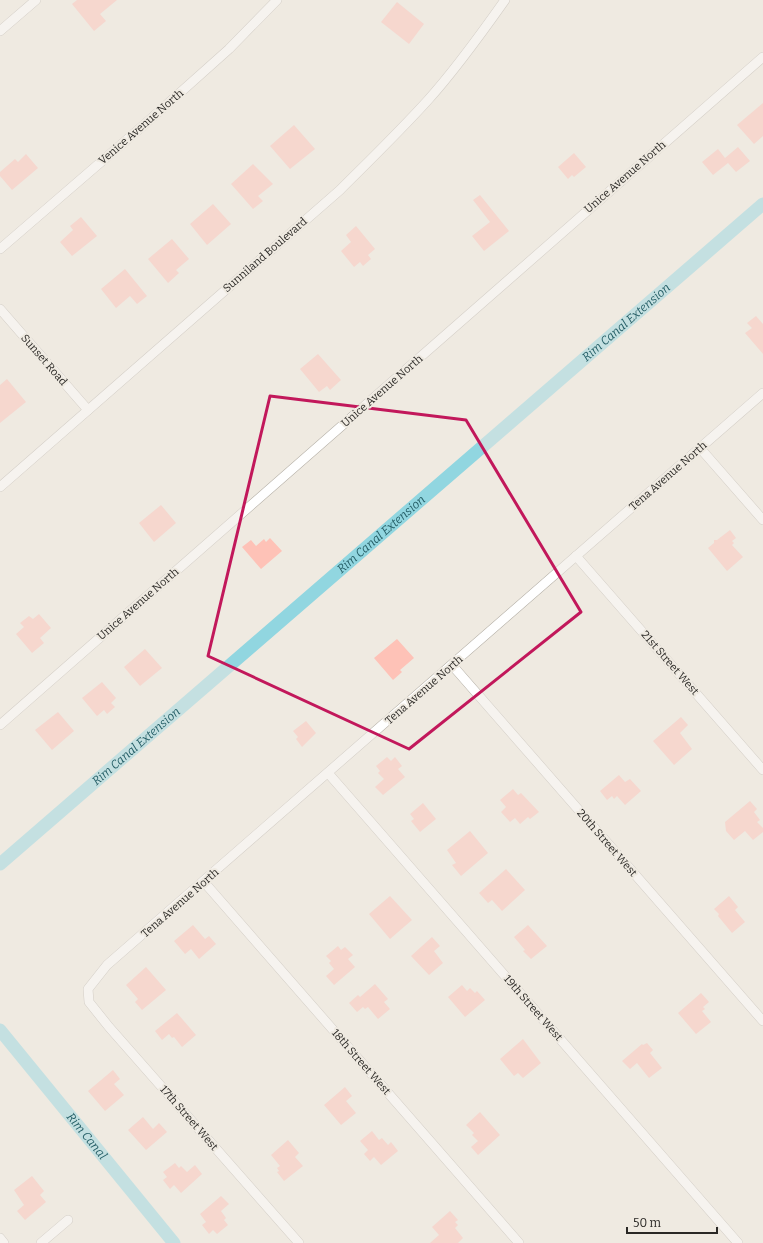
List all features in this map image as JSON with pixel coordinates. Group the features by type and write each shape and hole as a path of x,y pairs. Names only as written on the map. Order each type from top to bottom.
{"street":[{"path":"0,31 36,0"},
{"name":"Venice Avenue North","path":"0,250 229,49 277,0"},
{"name":"Sunniland Boulevard","path":"0,487 340,190 392,140 453,70 485,29 505,0"},
{"name":"Unice Avenue North","path":"0,725 763,57"},
{"name":"Sunset Road","path":"0,309 88,410"},
{"name":"Tena Avenue North","path":"88,989 107,965 763,393"},
{"path":"700,448 763,520"},
{"name":"21st Street West","path":"576,556 763,770"},
{"name":"20th Street West","path":"452,665 763,1022"},
{"name":"19th Street West","path":"328,773 738,1243"},
{"name":"18th Street West","path":"204,882 519,1243"},
{"name":"17th Street West","path":"88,989 89,1002 109,1027 299,1243"},
{"path":"41,1243 68,1220"},
{"path":"0,1238 4,1243"}],"highlighted area":[{"path":"270,396 466,420 581,612 409,749 208,656"}],"building":[{"path":"77,0 117,0 100,14 106,21 94,31 72,4"},
{"path":"397,2 424,24 409,44 381,22"},
{"path":"763,103 763,136 754,144 737,125"},
{"path":"294,125 315,149 290,169 270,146"},
{"path":"738,147 750,161 736,172 728,163 713,175 702,162 718,149 725,158"},
{"path":"574,153 586,167 574,177 572,175 568,179 558,167"},
{"path":"26,154 38,168 12,190 0,176 0,172 15,159 18,162"},
{"path":"253,164 273,184 258,196 263,201 253,209 231,184"},
{"path":"480,195 509,231 484,251 472,236 490,222 473,200"},
{"path":"213,204 231,224 207,245 190,224"},
{"path":"81,217 97,236 72,256 60,242 73,230 70,226"},
{"path":"356,226 375,249 368,255 371,259 363,266 360,262 354,267 341,251 351,242 346,235"},
{"path":"172,239 189,259 176,270 179,273 168,283 148,259"},
{"path":"125,269 147,296 137,304 130,296 116,308 101,289"},
{"path":"756,316 763,324 763,354 745,333 752,328 747,323"},
{"path":"318,354 341,380 330,390 327,386 319,392 300,369"},
{"path":"7,379 26,402 0,423 0,385"},
{"path":"161,505 176,523 154,542 139,523"},
{"path":"730,530 736,538 732,541 734,543 732,545 743,557 727,571 708,548 714,543 714,540 717,540"},
{"path":"270,538 282,551 261,569 242,547 251,540 256,546 264,539 266,542"},
{"path":"39,614 51,628 40,638 44,643 32,653 16,634 24,627 20,623 29,616 33,619"},
{"path":"397,639 414,658 400,670 402,672 393,680 374,658"},
{"path":"145,649 162,668 140,686 124,667"},
{"path":"102,682 116,698 111,703 115,707 107,714 104,710 97,716 82,698"},
{"path":"58,712 74,731 52,750 35,730"},
{"path":"681,717 688,725 680,733 692,749 674,765 653,741"},
{"path":"306,721 316,733 302,747 296,739 298,737 293,731"},
{"path":"387,757 391,761 395,757 402,766 398,769 405,777 383,795 375,787 384,779 378,773 380,771 376,766"},
{"path":"619,775 625,782 630,779 641,791 625,805 617,796 614,799 612,796 607,800 600,791"},
{"path":"513,789 518,795 521,793 539,812 530,819 528,817 520,824 515,818 510,822 501,812 506,807 500,800"},
{"path":"750,801 757,809 754,812 760,820 757,822 763,828 763,832 753,840 745,831 734,840 726,831 725,822"},
{"path":"423,803 436,819 420,832 411,821 414,819 410,814"},
{"path":"470,831 488,853 461,876 452,865 456,863 447,850"},
{"path":"506,869 525,890 502,911 492,900 488,903 479,893"},
{"path":"390,896 412,920 390,939 369,914"},
{"path":"729,896 738,907 735,910 745,922 732,933 714,909"},
{"path":"193,925 205,939 209,936 216,944 199,959 191,949 185,954 174,941"},
{"path":"528,925 547,946 531,959 523,951 525,950 514,937"},
{"path":"432,937 440,946 434,951 443,963 429,975 411,956"},
{"path":"338,946 341,950 345,947 353,955 348,959 355,967 334,985 326,976 334,969 329,963 331,961 326,956"},
{"path":"146,967 166,990 142,1010 135,1002 138,999 126,985"},
{"path":"375,984 388,999 384,1002 390,1009 378,1019 368,1007 365,1009 363,1007 357,1012 349,1003 358,995 360,997"},
{"path":"462,985 467,991 470,988 475,993 477,991 485,1000 465,1017 448,997"},
{"path":"701,993 709,1002 703,1007 705,1009 702,1011 711,1022 696,1034 678,1013"},
{"path":"177,1013 196,1035 182,1047 174,1037 172,1038 169,1034 162,1040 155,1031"},
{"path":"523,1039 541,1063 523,1078 518,1073 514,1076 500,1059"},
{"path":"647,1043 653,1050 650,1053 662,1068 649,1078 637,1063 630,1069 622,1061 642,1044"},
{"path":"113,1070 120,1079 114,1084 124,1095 105,1111 88,1091"},
{"path":"345,1087 352,1096 346,1101 356,1113 341,1125 324,1105"},
{"path":"480,1112 500,1135 478,1155 471,1147 478,1141 472,1135 474,1133 466,1125"},
{"path":"143,1117 153,1129 159,1123 167,1132 146,1150 128,1130"},
{"path":"372,1131 379,1140 382,1138 388,1145 391,1142 398,1151 381,1165 374,1157 370,1161 364,1154 368,1150 360,1141"},
{"path":"288,1140 299,1153 295,1157 303,1166 284,1181 277,1172 279,1171 277,1168 280,1166 271,1155"},
{"path":"175,1163 179,1168 181,1166 187,1172 195,1165 202,1174 181,1193 174,1185 170,1189 163,1180 167,1177 163,1172"},
{"path":"32,1176 44,1191 40,1195 46,1202 25,1220 17,1211 24,1205 14,1190"},
{"path":"221,1196 229,1204 221,1211 226,1218 224,1220 228,1225 217,1234 213,1230 209,1234 202,1225 206,1222 200,1214"},
{"path":"450,1211 458,1220 455,1222 458,1225 455,1228 463,1238 458,1243 430,1243 439,1235 432,1227"}],"waterway":[{"name":"Rim Canal Extension","path":"0,864 763,204"},
{"name":"Rim Canal","path":"0,1030 174,1243"}]}
